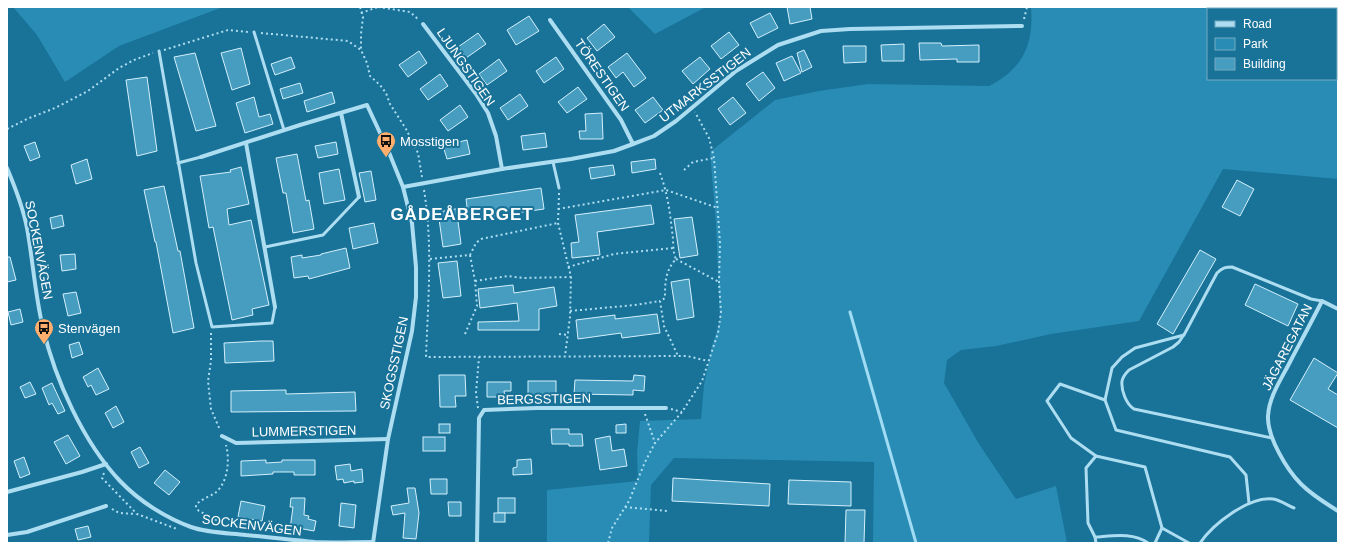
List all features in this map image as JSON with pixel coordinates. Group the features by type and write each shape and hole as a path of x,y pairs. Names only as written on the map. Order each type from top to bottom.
{"street":[{"name":"TÖRESTIGEN","path":"550,20 621,120 633,144"},
{"name":"LJUNGSTIGEN","path":"423,24 476,94 488,113 496,136 502,169"},
{"name":"UTMARKSSTIGEN","path":"403,187 614,151 633,144 654,136 676,121 736,71 761,54 778,45 822,31 850,29 1022,26"},
{"path":"201,157 367,105 403,187"},
{"path":"341,113 359,197"},
{"path":"246,142 275,307"},
{"name":"SOCKENVÄGEN","path":"7,168 18,196 27,227 42,326 59,382 80,422 106,464 120,482 156,510 193,528 223,533 317,543 373,542"},
{"name":"SKOGSSTIGEN","path":"373,542 388,440 412,331 416,297 416,267 412,223 403,187"},
{"name":"JÄGAREGATAN","path":"1338,309 1322,301 1274,393 1268,417 1273,438 1288,466 1300,483 1313,495 1338,511"},
{"name":"BERGSSTIGEN","path":"479,418 484,410 537,408 666,408"},
{"path":"477,543 479,418"},
{"name":"LUMMERSTIGEN","path":"222,436 236,443 388,440"},
{"path":"7,492 106,464"},
{"path":"7,534 12,535 35,530 106,506"}],"lane":[{"path":"254,32 284,130"},
{"path":"159,51 196,264 212,327 272,323 275,307"},
{"path":"178,163 201,157"},
{"path":"553,162 559,188"},
{"path":"264,248 323,235 359,197"},
{"path":"1273,438 1140,411 1130,407 1127,402 1122,381 1125,374 1129,370 1173,347 1179,342 1222,268 1232,267 1311,299 1322,301"},
{"path":"1184,335 1135,348 1122,357 1112,368 1106,400 1116,430 1230,456 1246,475 1249,503"},
{"path":"1106,400 1060,384 1047,401 1071,438 1096,456 1145,467 1162,528 1155,543"},
{"path":"1096,456 1086,468 1088,523 1095,537 1096,543"},
{"path":"1200,543 1205,535 1219,522 1249,503 1274,499 1294,508"},
{"path":"1162,528 1190,543"},
{"path":"1095,537 1115,535 1134,537 1141,538 1148,543"}],"path":[{"path":"360,7 361,13 364,17 361,34 361,50 367,63 370,76 386,93 390,104 406,129 418,153 428,214 430,259 426,357 687,356 708,361"},
{"path":"361,13 378,7 410,12 423,24"},
{"path":"1022,26 1027,7"},
{"path":"7,129 55,108 88,91 119,68 134,60 228,30 348,41 361,50"},
{"path":"608,543 612,528 625,506 655,443 682,412 702,381 718,333 721,312 719,283 720,243 714,158 709,138 692,107"},
{"path":"684,170 693,162 714,158"},
{"path":"660,173 666,190 673,232 674,255 676,259 719,283"},
{"path":"559,188 558,223 571,277 570,311 565,356"},
{"path":"558,209 666,190 718,208"},
{"path":"465,334 477,306 475,281 470,255 476,243 481,239 558,223"},
{"path":"568,267 614,254 674,248"},
{"path":"430,259 470,255"},
{"path":"570,311 635,305 660,301 666,298 664,282 671,265 676,259"},
{"path":"475,281 508,276 523,278 571,277"},
{"path":"660,301 664,326 678,356"},
{"path":"212,327 211,361 208,381 211,409 228,456 225,478 219,489 196,505 196,508 222,523 224,526 223,533"},
{"path":"559,334 568,335"},
{"path":"479,357 476,393 479,418"},
{"path":"643,408 655,443"},
{"path":"666,408 682,412"},
{"path":"106,506 119,513 138,514"},
{"path":"625,506 667,511"}],"green space":[{"path":"13,7 223,7 119,46 65,82 37,35"},
{"path":"628,7 706,7 655,34"},
{"path":"1031,7 1338,7 1338,179 1223,169 1139,321 1051,334 996,346 961,350 947,360 944,383 979,444 1016,499 1056,486 1067,543 873,543 874,462 674,458 651,485 649,543 547,543 547,490 638,481 637,453 640,421 701,419 704,385 712,346 720,322 716,223 710,152 775,100 819,91 868,84 989,86 1010,72 1018,63 1028,44"}],"building":[{"path":"787,7 810,7 812,19 790,24"},
{"path":"770,13 778,28 758,38 750,23"},
{"path":"529,16 539,31 516,45 507,30"},
{"path":"604,24 615,37 597,51 587,38"},
{"path":"729,32 739,45 721,59 711,46"},
{"path":"478,33 486,44 466,58 458,47"},
{"path":"919,43 941,43 942,46 979,45 979,62 957,62 957,59 920,60"},
{"path":"904,44 904,61 882,61 881,45"},
{"path":"843,46 866,46 866,62 844,63"},
{"path":"241,48 250,84 232,90 221,53"},
{"path":"804,50 812,67 802,72 797,53"},
{"path":"419,51 427,63 408,77 399,65"},
{"path":"195,53 216,126 196,131 174,57"},
{"path":"627,53 646,78 634,87 623,72 616,78 608,67"},
{"path":"792,56 801,73 784,81 776,63"},
{"path":"291,57 295,68 275,75 271,64"},
{"path":"556,57 564,69 544,83 536,71"},
{"path":"700,57 710,69 693,84 682,71"},
{"path":"499,59 507,71 487,85 479,74"},
{"path":"763,72 775,88 759,101 746,84"},
{"path":"440,74 448,86 428,100 420,89"},
{"path":"147,77 157,151 137,156 126,80"},
{"path":"300,83 303,93 283,99 280,89"},
{"path":"578,87 587,99 567,113 558,102"},
{"path":"332,92 335,103 307,112 304,101"},
{"path":"520,94 528,106 508,120 500,108"},
{"path":"254,97 259,117 270,114 273,124 245,133 236,103"},
{"path":"653,97 663,110 645,123 635,110"},
{"path":"733,97 746,113 730,125 718,109"},
{"path":"460,105 468,117 448,131 440,120"},
{"path":"602,113 603,139 580,139 579,131 586,131 585,114"},
{"path":"545,133 547,147 523,150 521,136"},
{"path":"467,140 470,154 447,159 443,146"},
{"path":"35,142 40,157 30,161 24,146"},
{"path":"336,142 338,154 318,158 315,146"},
{"path":"297,154 306,201 309,200 314,229 293,233 286,193 283,193 276,158"},
{"path":"87,159 92,179 76,184 71,165"},
{"path":"655,159 656,169 632,173 631,162"},
{"path":"613,165 615,175 591,179 589,168"},
{"path":"241,167 249,204 227,209 229,225 251,220 269,305 252,309 253,315 232,320 213,227 209,228 200,176 231,172 230,170"},
{"path":"339,169 345,200 324,204 319,173"},
{"path":"371,171 376,200 365,202 359,173"},
{"path":"1237,180 1254,189 1240,216 1222,207"},
{"path":"164,186 178,251 180,251 194,328 173,333 156,242 144,190"},
{"path":"541,188 544,209 458,221 461,244 443,247 438,212 467,207 466,199"},
{"path":"651,205 654,224 597,232 600,255 572,258 571,243 579,242 575,215"},
{"path":"62,215 64,226 52,229 50,218"},
{"path":"692,217 698,255 680,258 674,219"},
{"path":"374,223 378,243 353,249 349,228"},
{"path":"346,248 350,268 309,279 308,276 294,278 291,257 302,255 302,258 321,255"},
{"path":"1200,250 1216,259 1173,334 1157,324"},
{"path":"75,254 76,269 62,271 60,255"},
{"path":"7,257 10,257 16,280 7,282"},
{"path":"457,261 461,296 443,298 438,263"},
{"path":"689,279 694,317 677,320 671,282"},
{"path":"1255,284 1298,304 1288,326 1245,305"},
{"path":"513,285 514,293 554,287 557,306 539,309 539,330 478,330 478,322 519,321 517,303 480,308 478,289"},
{"path":"76,292 81,313 68,316 63,294"},
{"path":"20,309 23,322 11,325 8,312"},
{"path":"657,314 660,333 622,338 621,333 578,339 576,320 615,315 615,319"},
{"path":"273,341 274,361 225,363 224,343"},
{"path":"79,342 83,354 72,358 69,345"},
{"path":"1314,358 1338,373 1328,389 1338,395 1338,428 1290,400"},
{"path":"98,368 109,389 96,395 91,385 88,387 83,377"},
{"path":"439,375 465,375 466,396 455,396 456,407 440,407"},
{"path":"634,375 645,376 644,391 633,390 633,395 574,394 575,380 633,381"},
{"path":"528,381 556,381 556,396 528,396"},
{"path":"30,382 36,394 25,398 20,387"},
{"path":"487,382 511,382 511,391 504,391 505,397 487,397"},
{"path":"52,383 65,411 58,414 52,403 49,405 42,388"},
{"path":"286,390 286,394 355,392 356,411 231,412 231,391"},
{"path":"116,406 124,422 113,428 105,413"},
{"path":"439,424 450,424 450,433 439,433"},
{"path":"626,424 626,433 616,433 616,425"},
{"path":"551,429 569,429 569,434 582,434 583,446 552,444"},
{"path":"68,435 80,456 66,464 54,442"},
{"path":"610,436 612,451 624,449 627,466 600,470 595,439"},
{"path":"423,437 445,437 445,451 423,451"},
{"path":"140,447 149,463 139,468 131,452"},
{"path":"24,457 30,474 20,478 14,461"},
{"path":"531,459 532,474 513,475 513,468 517,467 517,460"},
{"path":"266,460 266,463 282,462 282,460 315,460 315,475 294,475 294,472 273,472 273,474 241,476 241,461"},
{"path":"350,464 351,471 362,469 363,482 354,483 354,481 344,483 343,479 337,480 335,466"},
{"path":"165,470 180,482 169,495 154,483"},
{"path":"673,478 770,484 769,506 672,501"},
{"path":"430,479 447,479 447,494 431,494"},
{"path":"789,480 851,482 851,506 788,504"},
{"path":"407,488 415,488 419,513 416,539 403,538 405,513 393,515 391,506 409,503"},
{"path":"291,498 305,498 304,515 309,516 308,519 316,521 314,531 298,528 298,530 290,529 293,507 290,507"},
{"path":"498,498 515,498 515,513 498,513"},
{"path":"241,501 265,506 262,521 238,517"},
{"path":"448,502 461,502 461,516 449,516"},
{"path":"341,503 356,505 354,528 339,526"},
{"path":"846,510 865,510 864,543 845,543"},
{"path":"494,513 505,513 505,522 494,522"},
{"path":"88,526 91,537 78,540 75,529"}],"waterway":[{"path":"850,312 916,543"}],"place":[{"name":"Mosstigen","path":"386,158"},
{"name":"Stenvägen","path":"44,345"}],"district":[{"name":"GÅDEÅBERGET","path":"462,214"}]}
